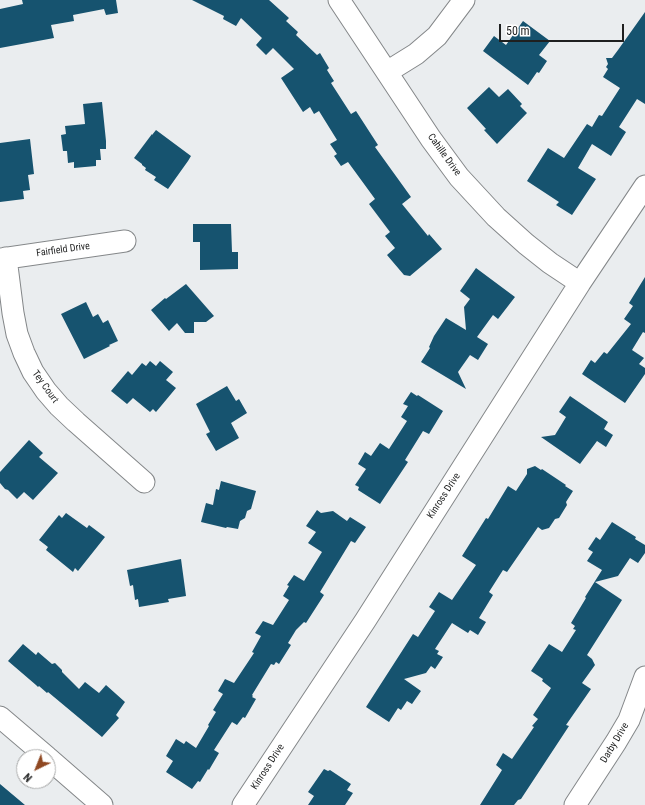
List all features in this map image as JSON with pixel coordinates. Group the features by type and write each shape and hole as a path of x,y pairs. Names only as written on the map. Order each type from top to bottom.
{"street":[{"name":"Cahille Drive","path":"339,0 440,152 459,177 477,197 526,244 550,264 580,283"},
{"path":"387,72 416,54 437,36 464,0"},
{"name":"Kinross Drive","path":"243,805 365,621 580,283 645,186"},
{"name":"Fairfield Drive","path":"3,258 125,241"},
{"name":"Tey Court","path":"3,258 18,334 33,372 46,391 59,406 144,482"},
{"name":"Darby Drive","path":"576,805 620,737 629,720 645,677"},
{"path":"0,717 37,749"},
{"path":"56,766 102,805"}],"building":[{"path":"22,0 116,0 118,13 106,15 104,9 73,15 74,21 51,25 54,38 0,48 0,9 23,4"},
{"path":"192,0 269,0 289,18 286,21 298,32 296,35 317,55 320,53 329,68 327,70 334,81 331,83 351,114 356,111 378,145 375,147 411,197 402,204 428,236 429,234 442,249 410,276 404,275 387,255 395,248 385,236 390,232 369,204 375,199 348,162 341,166 334,156 337,154 330,144 337,140 319,111 314,114 310,107 303,112 281,78 294,69 273,48 266,55 256,45 262,38 241,18 236,26 223,19 224,16"},
{"path":"645,12 645,104 637,99 619,127 626,132 611,156 592,144 578,168 596,179 572,215 556,205 559,202 527,181 548,148 564,158 587,124 592,127 599,115 602,116 620,88 603,77 608,69 606,67 608,64 606,58 612,58"},
{"path":"523,21 550,41 539,55 547,61 528,85 483,51 494,36 506,45"},
{"path":"489,87 499,97 508,89 522,104 520,106 527,113 497,144 467,108"},
{"path":"102,102 106,149 100,149 101,160 96,160 96,166 74,168 74,162 68,163 67,151 63,151 61,135 66,134 65,126 85,124 83,104"},
{"path":"156,130 191,156 168,189 154,180 156,177 145,170 146,168 134,158"},
{"path":"30,139 34,174 28,175 30,190 23,191 24,199 0,202 0,143"},
{"path":"193,224 231,224 232,252 238,252 238,269 200,270 200,242 193,242"},
{"path":"476,268 515,297 498,319 493,315 477,337 488,344 478,360 470,355 458,372 466,389 421,362 430,348 429,347 434,336 446,318 466,330 464,307 470,299 460,291"},
{"path":"645,277 645,333 643,332 632,350 644,358 639,364 645,368 645,374 625,403 582,374 591,360 595,363 604,352 607,354 631,324 624,319 633,306 629,303"},
{"path":"186,284 214,316 206,322 194,322 194,333 185,333 177,323 169,331 151,310 165,298 166,299"},
{"path":"86,302 93,317 98,314 103,323 108,320 118,341 84,359 61,314"},
{"path":"150,361 156,366 160,361 173,372 166,380 176,388 156,412 153,409 150,412 133,398 127,404 111,391 128,371 132,375 142,363 146,366"},
{"path":"227,386 236,401 239,399 247,413 231,423 239,438 216,451 206,434 210,432 196,404"},
{"path":"411,392 443,411 429,434 423,431 405,460 408,462 380,504 358,490 359,487 355,485 366,469 358,464 365,452 371,456 380,443 389,449 407,421 401,417 408,406 403,404"},
{"path":"570,396 608,422 604,429 613,435 606,447 597,441 580,464 541,437 555,435 566,417 559,412"},
{"path":"29,440 43,453 39,457 58,473 33,500 24,492 17,499 0,483 0,472"},
{"path":"535,466 541,470 542,469 573,491 566,502 567,505 559,518 555,519 549,528 542,530 538,527 507,572 503,570 489,592 493,595 479,618 486,622 478,635 470,630 468,633 452,623 435,649 439,651 437,654 443,657 435,669 431,666 426,673 404,679 421,691 412,704 407,701 401,710 398,708 389,722 366,707 413,634 418,637 435,611 429,607 439,592 452,600 476,565 462,556 486,518 488,519 508,486 516,491 527,474 527,469"},
{"path":"221,481 256,491 251,509 247,511 245,518 240,521 238,529 226,528 201,522 206,503 213,505 216,489 219,490"},
{"path":"317,510 321,513 333,511 347,521 350,517 366,527 355,543 351,541 320,592 324,595 306,623 304,622 296,630 288,643 291,645 279,664 276,662 274,665 271,664 252,695 252,697 256,699 245,718 243,717 237,725 232,722 214,750 219,753 209,770 208,769 200,782 198,781 192,789 166,772 173,761 166,756 176,739 184,744 186,741 196,748 216,712 213,710 223,694 218,691 225,679 234,683 254,653 252,652 261,636 255,633 263,621 273,625 289,600 283,596 289,586 287,585 294,575 304,581 322,552 308,543 316,532 306,526"},
{"path":"66,513 87,528 89,525 105,537 78,571 75,568 73,572 46,550 48,547 39,540 59,515 62,518"},
{"path":"612,522 636,537 635,539 645,545 645,553 638,563 630,558 618,576 595,582 622,600 587,655 592,659 595,665 582,683 591,689 566,725 569,726 521,799 514,805 480,805 502,770 496,765 503,753 512,759 534,727 532,726 538,719 533,715 551,688 542,681 543,679 531,671 549,644 562,652 576,630 573,629 575,626 571,623 602,570 587,561 593,552 588,549 596,537 600,540"},
{"path":"181,559 186,596 168,599 169,602 139,607 138,599 135,600 133,585 130,586 127,570"},
{"path":"23,644 36,655 38,652 52,664 55,663 79,689 85,682 99,693 106,685 125,702 116,715 119,718 102,737 48,692 47,693 39,686 38,687 8,661"},
{"path":"324,769 328,771 330,770 351,784 347,790 353,793 345,805 308,805 314,796 308,792"},
{"path":"0,784 25,805 0,805"}]}
